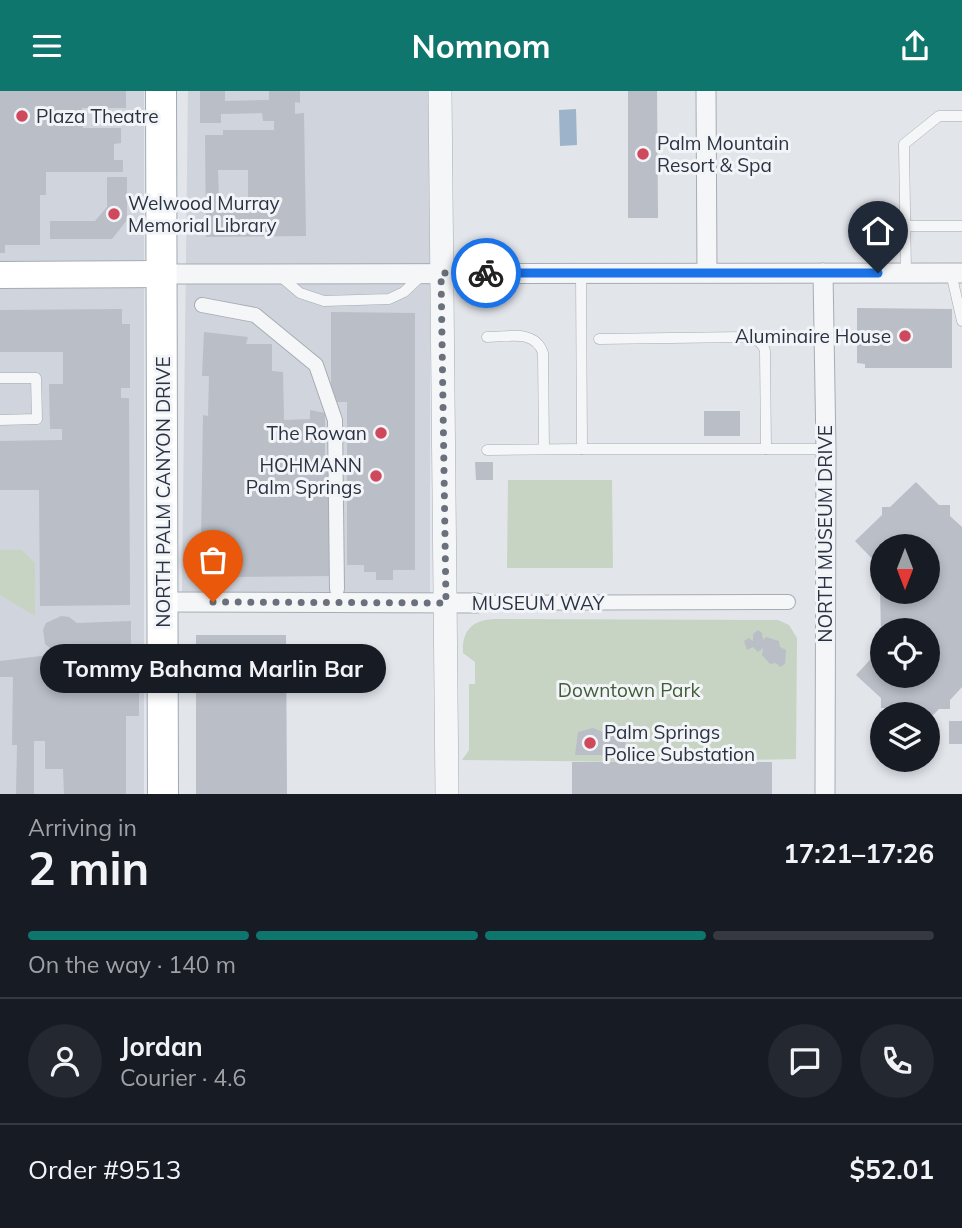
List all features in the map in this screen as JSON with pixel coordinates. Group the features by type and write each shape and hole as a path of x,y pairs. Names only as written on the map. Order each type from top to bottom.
{"main road":[{"name":"NORTH PALM CANYON DRIVE","path":"161,91 163,794"},
{"path":"0,275 163,274"}],"street":[{"path":"440,91 433,273 446,603 447,794"},
{"path":"706,91 707,272"},
{"name":"NORTH MUSEUM DRIVE","path":"822,273 825,794"},
{"path":"163,274 956,273"},
{"path":"202,305 255,315 316,365 335,420 337,589"},
{"name":"MUSEUM WAY","path":"163,602 788,602"}],"lane":[{"path":"906,273 904,143 939,116 962,116"},
{"path":"905,226 962,226"},
{"path":"276,273 300,293 324,301 388,299 433,273"},
{"path":"581,273 582,450"},
{"path":"956,273 962,321"},
{"path":"487,337 534,338 540,344 543,353 544,450"},
{"path":"599,339 743,337 758,340 764,345 765,351 766,449"},
{"path":"0,378 36,377 37,419 0,419"},
{"path":"487,450 825,449"}],"shaded area":[{"path":"0,91 144,91 144,794 0,794"},
{"path":"188,91 430,91 430,593 182,592"}],"green space":[{"path":"508,480 612,480 613,568 507,568"},
{"path":"0,550 22,550 35,563 35,616 0,595"},
{"name":"Downtown Park","path":"493,619 778,620 789,625 797,638 796,759 635,762 462,760 469,750 469,684 475,684 475,662 463,653 464,639 474,625"}],"water":[{"path":"576,109 577,145 560,146 559,110"}],"building":[{"path":"0,91 126,91 126,108 82,108 83,128 121,128 121,143 114,144 114,160 123,160 123,172 46,172 46,195 40,195 40,245 5,245 5,253 0,253"},
{"path":"200,91 225,91 225,101 269,100 269,91 300,91 300,103 295,102 295,114 304,113 306,236 206,237 205,135 223,135 223,130 274,130 274,121 263,121 262,113 221,114 221,123 200,123","holes":["218,170 248,170 248,202 219,202"]},
{"name":"Palm Mountain Resort & Spa","path":"628,91 657,91 658,218 628,218"},
{"name":"Welwood Murray Memorial Library","path":"107,177 127,177 127,220 112,239 50,239 50,221 95,221 107,207"},
{"name":"Aluminaire House","path":"857,308 952,309 952,368 865,368 865,364 857,363"},
{"path":"122,309 122,324 130,324 130,388 121,388 121,398 129,398 130,605 40,606 39,490 0,490 0,441 62,440 62,429 50,429 49,384 63,384 63,352 0,352 0,310"},
{"name":"The Rowan","path":"331,312 415,313 415,570 393,570 393,580 376,580 376,572 364,572 364,565 347,565 347,402 331,402"},
{"path":"204,332 248,337 246,344 272,344 272,371 283,372 284,420 310,419 310,410 325,413 325,455 330,455 331,576 229,577 221,559 201,542 203,415 208,416 209,376 202,376"},
{"path":"704,411 740,411 740,436 704,436"},
{"path":"475,462 493,462 493,480 476,480"},
{"path":"916,482 939,505 950,505 950,516 962,527 962,687 950,700 950,709 940,709 940,702 881,702 881,698 870,688 940,688 940,618 881,618 880,604 940,604 940,534 870,534 870,557 855,541 882,515 882,507 890,507"},
{"path":"61,616 69,617 77,623 131,621 131,677 139,677 139,716 126,716 126,794 64,794 63,769 45,769 45,741 34,741 34,794 16,794 17,745 12,745 13,677 0,677 0,661 58,654 45,644 43,630 46,623"},
{"path":"758,630 762,633 763,640 766,637 779,641 780,647 786,650 785,664 780,667 776,663 770,664 762,655 763,648 758,652 753,647 747,650 744,641 749,638 753,641 753,634"},
{"path":"196,635 286,635 287,794 196,794"},
{"path":"870,660 870,688 856,675"},
{"path":"949,721 962,721 962,744 949,744"},
{"path":"593,728 605,733 625,733 626,755 575,755 578,732"},
{"path":"572,762 772,762 772,794 572,794"}],"way so far":[{"path":"213,602 446,603 441,273 486,273"}],"place":[{"name":"Plaza Theatre","path":"22,116"},
{"name":"Palm Mountain Resort & Spa","path":"643,154"},
{"name":"Welwood Murray Memorial Library","path":"114,214"},
{"name":"Aluminaire House","path":"905,336"},
{"name":"The Rowan","path":"381,433"},
{"name":"HOHMANN Palm Springs","path":"376,476"},
{"name":"Tommy Bahama Marlin Bar","path":"213,602"},
{"name":"Palm Springs Police Substation","path":"590,743"}],"route":[{"path":"486,273 878,273"}]}
